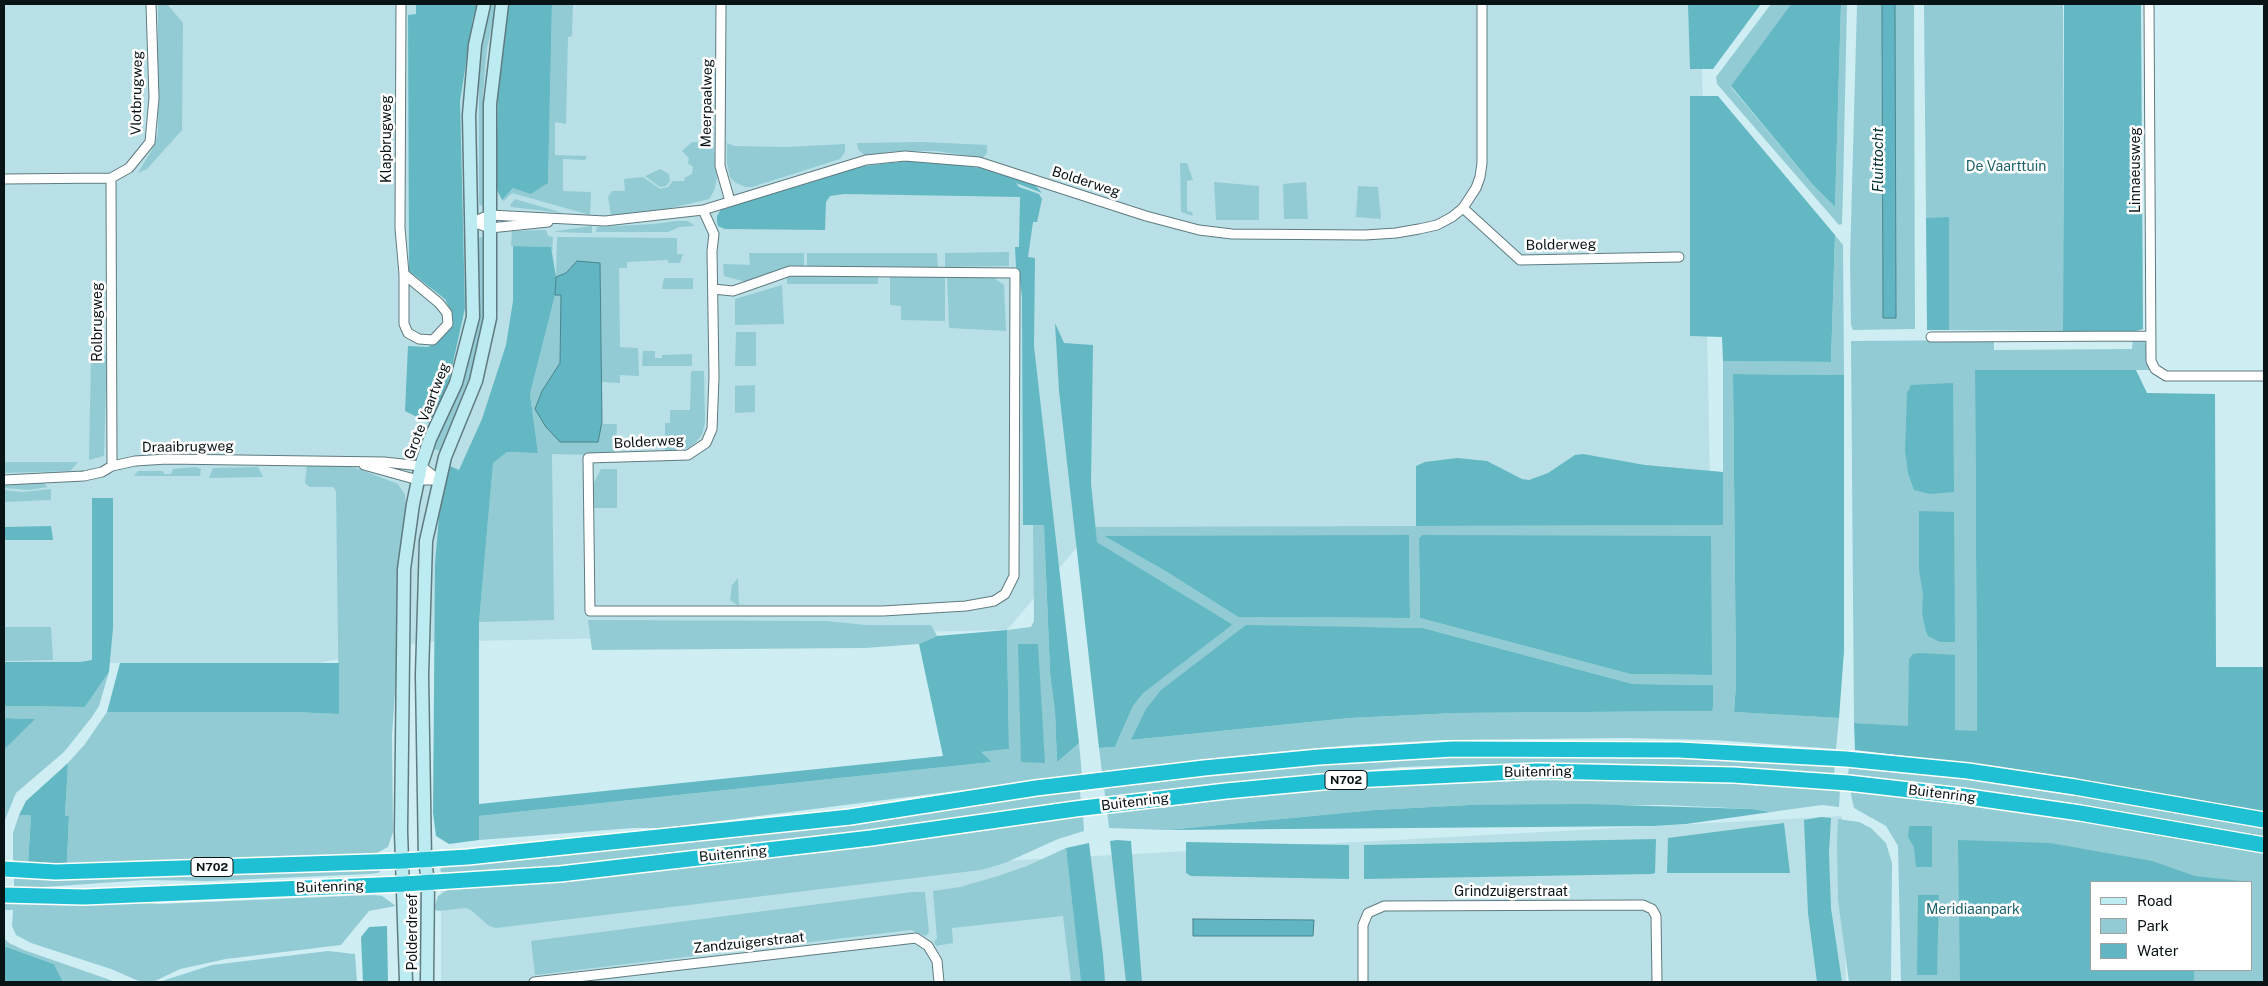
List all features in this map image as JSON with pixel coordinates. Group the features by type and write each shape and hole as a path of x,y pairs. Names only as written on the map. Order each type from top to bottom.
{"highway":[{"name":"Buitenring","path":"4,869 56,872 425,860 850,817 1036,788 1214,767 1319,757 1453,749 1678,750 1846,759 1978,773 2264,820"},
{"name":"Buitenring","path":"4,895 84,897 404,884 570,872 871,838 1075,809 1256,788 1333,780 1537,771 1734,775 1848,783 1962,796 2080,813 2264,845"}],"main road":[{"name":"Grote Vaartweg","path":"404,884 402,861 404,569 421,466 430,439 456,384 473,317 469,150 470,95 475,45 484,4"},
{"path":"425,860 422,675 428,532 445,456 476,381 490,318 490,104 502,4"},
{"name":"Polderdreef","path":"425,860 428,882 428,982"},
{"name":"Polderdreef","path":"404,884 406,982"}],"street":[{"name":"Vlotbrugweg","path":"111,178 129,168 150,142 154,98 151,4"},
{"name":"Klapbrugweg","path":"401,4 400,228 404,274 404,324 408,333 419,339 433,340 448,324 447,313 439,303 404,274"},
{"name":"Meerpaalweg","path":"722,4 720,166 730,201"},
{"name":"Bolderweg","path":"472,222 490,215 605,221 703,210 866,160 905,156 979,162 1146,216 1200,230 1232,234 1365,235 1396,233 1438,225 1463,208 1476,188 1482,164 1482,4"},
{"name":"Linnaeusweg","path":"2149,4 2151,361 2155,369 2166,376 2264,376"},
{"path":"4,179 111,178"},
{"name":"Rolbrugweg","path":"111,178 112,466"},
{"name":"Bolderweg","path":"1463,208 1520,260 1680,257"},
{"name":"Bolderweg","path":"703,210 714,234 713,289 712,422 706,443 688,455 588,458 590,611 883,611 966,606 994,600 1005,594 1014,576 1015,273 790,271 733,291 713,289"},
{"name":"Bolderweg","path":"472,222 490,228 561,220"},
{"path":"1931,336 2151,336"},
{"name":"Draaibrugweg","path":"4,480 84,476 102,472 112,466 135,461 167,459 346,460 421,466"},
{"name":"Draaibrugweg","path":"346,460 418,480 439,480"},
{"path":"421,466 439,480"},
{"name":"Grindzuigerstraat","path":"1363,982 1363,925 1368,913 1384,906 1643,905 1652,909 1656,916 1656,982"},
{"name":"Zandzuigerstraat","path":"534,982 916,938 928,946 937,961 939,982"}],"shaded area":[{"path":"4,4 1701,4 1711,536 1094,527 1007,630 422,642 319,663 4,663"},
{"path":"1842,816 1846,982 441,982 441,891"}],"green space":[{"path":"158,4 167,4 183,23 182,130 147,169 138,173 153,148 158,133"},
{"path":"416,4 478,4 473,18 460,101 465,308 448,385 429,423 405,411 408,346 428,347 440,339 450,328 451,311 445,299 409,271 408,15 416,14"},
{"path":"489,4 497,4 487,48 485,68 483,96 485,203 482,206 479,204 479,62 481,39"},
{"path":"509,4 552,4 548,183 531,194 513,188 502,200 496,188 498,92 503,33"},
{"path":"552,4 573,4 572,36 568,37 566,124 555,122 555,155 587,156 585,160 563,159 563,191 591,192 590,215 512,193 504,201 502,200 513,188 548,183"},
{"path":"1688,4 1761,4 1713,69 1690,69"},
{"path":"1771,4 1791,4 1731,87 1813,185 1835,207 1841,4 1847,4 1842,224 1839,225 1717,84 1716,77"},
{"path":"1791,4 1841,4 1835,207 1813,185 1731,86"},
{"path":"1857,4 1882,4 1883,318 1896,318 1895,4 1914,4 1915,329 1853,330 1851,325 1850,260"},
{"name":"De Vaarttuin","path":"1924,4 2063,4 2063,331 1949,330 1949,218 1926,218"},
{"path":"2064,4 2141,4 2143,329 2136,331 2063,331"},
{"path":"704,84 706,84 706,142 708,142 709,84 713,89 713,143 717,179 714,191 709,199 654,212 611,215 608,197 612,191 625,191 624,179 643,177 660,189 668,187 673,181 685,181 684,178 692,174 693,167 688,163 689,158 682,151 692,142 705,142"},
{"path":"1690,96 1718,96 1835,235 1831,362 1723,361 1722,337 1690,336"},
{"path":"923,142 987,145 987,153 983,158 936,151 895,151 865,156 858,149 857,143"},
{"path":"727,143 734,146 787,147 845,144 845,152 840,159 752,187 746,187 736,183 730,177 727,163"},
{"path":"917,160 981,168 1034,184 1042,193 1016,183 1019,187 1039,194 1042,199 1037,222 1033,222 1028,257 1035,258 1034,346 1079,743 1057,762 1055,712 1050,673 1044,525 1023,525 1022,297 1019,272 1016,267 1015,247 1019,247 1020,197 844,194 830,196 826,202 825,230 725,229 718,226 717,222 717,216 723,206 856,167"},
{"path":"1180,163 1187,163 1193,180 1187,181 1187,211 1192,212 1193,216 1181,212"},
{"path":"660,169 669,174 670,181 666,186 660,187 645,176"},
{"path":"1214,182 1259,186 1259,220 1216,220"},
{"path":"1306,182 1308,219 1284,219 1283,184"},
{"path":"1358,186 1378,187 1381,219 1356,217"},
{"path":"515,199 563,213 511,207 510,205"},
{"path":"1949,217 1949,330 1927,330 1926,218"},
{"path":"688,221 695,226 680,227 668,232 596,232 597,227"},
{"path":"592,226 592,233 555,232 557,231"},
{"path":"546,230 548,236 553,237 552,254 551,247 511,246 512,231"},
{"path":"1835,235 1843,245 1844,375 1733,374 1736,684 1734,712 1839,718 1836,749 1714,740 1624,738 1443,740 1352,745 1255,754 1102,772 1099,748 1115,747 1133,706 1142,693 1232,624 1097,542 1094,527 1723,525 1723,361 1831,362","holes":["1422,535 1712,675 1630,674 1420,618 1419,538","1104,536 1409,536 1410,618 1238,617 1167,572","1246,626 1423,628 1633,684 1713,685 1712,711 1456,713 1350,718 1131,740"]},
{"path":"480,237 485,238 483,324 471,373 440,451 430,448 462,369 476,239"},
{"path":"557,237 677,238 677,254 683,254 680,263 669,263 667,260 627,262 627,268 619,268 620,347 638,348 639,376 620,375 620,383 602,382 600,263 577,261 566,273 556,277"},
{"path":"513,246 551,247 556,277 555,295 530,394 538,453 507,452 493,463 479,622 479,804 943,756 919,644 937,636 1007,630 1009,749 981,752 992,762 479,816 479,840 449,844 436,836 433,813 435,564 441,492 450,466 459,470 482,419 506,345 513,301"},
{"path":"1009,252 1009,266 945,267 945,253"},
{"path":"749,253 804,253 804,269 746,282 724,276 723,264 750,265"},
{"path":"807,253 937,253 938,269 807,268"},
{"path":"787,274 878,274 878,284 787,284"},
{"path":"893,274 945,274 945,321 901,320 901,306 890,305 890,277 893,277"},
{"path":"947,274 990,275 1004,285 1006,331 949,328"},
{"path":"664,278 693,278 693,289 662,289"},
{"path":"782,285 784,324 735,325 735,299"},
{"path":"555,295 561,295 560,363 542,391 602,427 602,424 617,424 616,451 591,455 552,454 554,620 479,622 493,463 507,452 538,453 530,394"},
{"path":"1055,323 1064,343 1093,345 1091,483 1097,542 1232,624 1143,693 1133,706 1115,747 1099,748 1059,391"},
{"path":"736,332 756,332 756,366 735,366"},
{"path":"2133,339 2143,340 2147,345 2149,370 1975,370 1977,732 1854,723 1851,341 1994,340 1994,350 2132,349"},
{"path":"643,351 655,351 655,358 662,358 662,355 692,354 692,366 642,366"},
{"path":"107,352 104,456 89,460 91,354"},
{"path":"1975,370 2136,370 2147,393 2215,394 2216,667 2264,667 2264,812 1930,759 1855,750 1854,723 1908,726 1909,659 1913,654 1919,653 1955,655 1955,730 1977,731"},
{"path":"691,371 704,371 705,422 702,435 688,448 665,451 665,423 670,423 670,410 690,410"},
{"path":"1733,374 1844,375 1844,651 1839,718 1734,712 1736,684"},
{"path":"1953,383 1954,492 1930,494 1914,490 1908,473 1905,451 1907,393 1911,385"},
{"path":"755,385 755,412 735,413 735,386"},
{"path":"1583,454 1645,465 1723,472 1723,525 1416,526 1416,466 1425,462 1457,458 1487,461 1522,479 1529,480 1548,473 1575,455"},
{"path":"4,462 78,462 70,471 4,473"},
{"path":"307,464 342,465 359,469 398,484 405,495 406,507 397,572 397,663 392,735 393,832 388,847 377,853 327,856 146,863 67,863 69,816 65,816 68,763 85,744 107,712 292,712 339,714 336,491 333,487 310,487 305,483"},
{"path":"195,467 201,469 200,476 134,476 138,471 163,471 164,474 171,474 173,469"},
{"path":"258,467 263,477 209,478 213,468"},
{"path":"601,469 617,469 617,508 592,508 592,486"},
{"path":"42,481 48,487 29,490 4,488 4,482"},
{"path":"51,489 51,500 4,502 4,490 22,492"},
{"path":"92,498 113,498 113,628 109,672 85,707 4,706 4,662 80,662 92,660"},
{"path":"1919,511 1954,512 1955,642 1940,642 1928,636 1925,628 1919,570"},
{"path":"1033,525 1044,525 1050,673 1055,712 1057,761 1079,743 1082,775 664,828 633,828 479,840 479,816 992,762 980,752 1009,749 1007,630 1031,627 1034,621"},
{"path":"51,526 53,540 4,540 4,527"},
{"path":"1409,535 1410,618 1238,617 1167,572 1104,536"},
{"path":"1422,535 1711,536 1712,675 1630,674 1420,618 1419,538"},
{"path":"738,578 739,606 730,600 732,585"},
{"path":"588,620 826,621 866,625 931,625 937,636 919,644 865,648 592,650"},
{"path":"1246,625 1423,628 1633,684 1713,685 1713,707 1712,711 1456,713 1350,718 1131,740 1146,709 1161,690"},
{"path":"4,627 51,627 53,660 4,661"},
{"path":"1018,644 1038,644 1045,763 1021,762"},
{"path":"120,663 339,663 339,714 292,712 107,712"},
{"path":"109,672 99,706 92,717 64,752 16,793 4,822 4,750 34,719 4,718 4,706 85,707"},
{"path":"4,718 35,719 4,750"},
{"path":"1429,754 1702,754 1835,763 1834,774 1738,768 1586,763 1402,767 1198,786 1105,797 1104,785"},
{"path":"68,763 65,816 69,816 67,863 28,863 31,815 19,815 26,801"},
{"path":"1849,764 1969,777 2264,824 2264,839 1848,778"},
{"path":"1490,777 1673,778 1840,789 1839,807 1822,805 1771,812 1752,809 1663,805 1469,805 1374,810 1167,830 1109,828 1107,810 1209,797"},
{"name":"Meridiaanpark","path":"1850,790 1953,800 2093,820 2264,853 2264,982 1901,982 1898,846 1886,826 1854,808"},
{"path":"1080,791 1081,803 829,837 540,869 442,875 440,869 445,866 521,860 742,836"},
{"path":"1584,804 1752,809 1771,812 1686,824 1654,826 1167,830 1374,810 1469,805"},
{"path":"19,815 31,815 28,863 13,863 13,833"},
{"path":"1083,815 1084,831 1058,839 1005,863 981,870 496,928 489,926 466,908 438,911 434,909 438,896 451,888"},
{"path":"1821,817 1831,818 1829,853 1831,908 1842,982 1817,982 1808,913 1804,820"},
{"path":"1838,819 1859,822 1871,828 1886,843 1892,863 1891,982 1849,982 1838,900"},
{"path":"1784,823 1790,873 1667,873 1668,838"},
{"path":"1909,826 1932,826 1932,867 1916,867 1914,847 1908,837"},
{"path":"1656,839 1655,873 1651,874 1364,879 1364,845"},
{"name":"Meridiaanpark","path":"1958,840 2050,843 2152,861 2195,876 2242,881 2090,881 2090,971 2194,971 2194,982 1960,982"},
{"path":"1110,841 1131,841 1142,982 1126,982"},
{"path":"1186,842 1349,845 1349,879 1191,876 1186,873"},
{"path":"1089,843 1105,982 1081,982 1066,848"},
{"path":"1066,848 1081,982 1071,982 1063,916 952,928 953,943 936,946 934,942 937,938 933,891 960,887 998,876 1027,866"},
{"path":"383,869 378,873 369,874 209,881 146,880 14,889 14,875"},
{"path":"912,892 925,892 929,932 926,936 911,930 535,975 531,941"},
{"path":"1918,895 1939,895 1937,975 1917,975"},
{"path":"382,896 396,906 369,911 341,945 226,959 180,969 153,982 141,982 111,969 31,943 16,935 12,926 13,910 4,910 4,900 123,901 159,904"},
{"path":"387,926 388,982 363,982 361,937 369,927"},
{"path":"4,938 9,943 24,950 116,982 63,982 54,964 4,946"},
{"path":"4,946 54,964 63,982 4,982"},
{"path":"328,951 355,954 357,982 159,982 212,965"}],"water":[{"path":"1882,4 1895,4 1896,318 1883,318"},
{"path":"577,261 600,263 602,422 598,442 560,442 546,427 535,409 542,391 560,363 561,295 555,295 556,277 566,273"},
{"path":"1193,919 1314,920 1313,936 1193,936"}],"water label":[{"name":"Fluittocht","path":"1878,160"}]}
